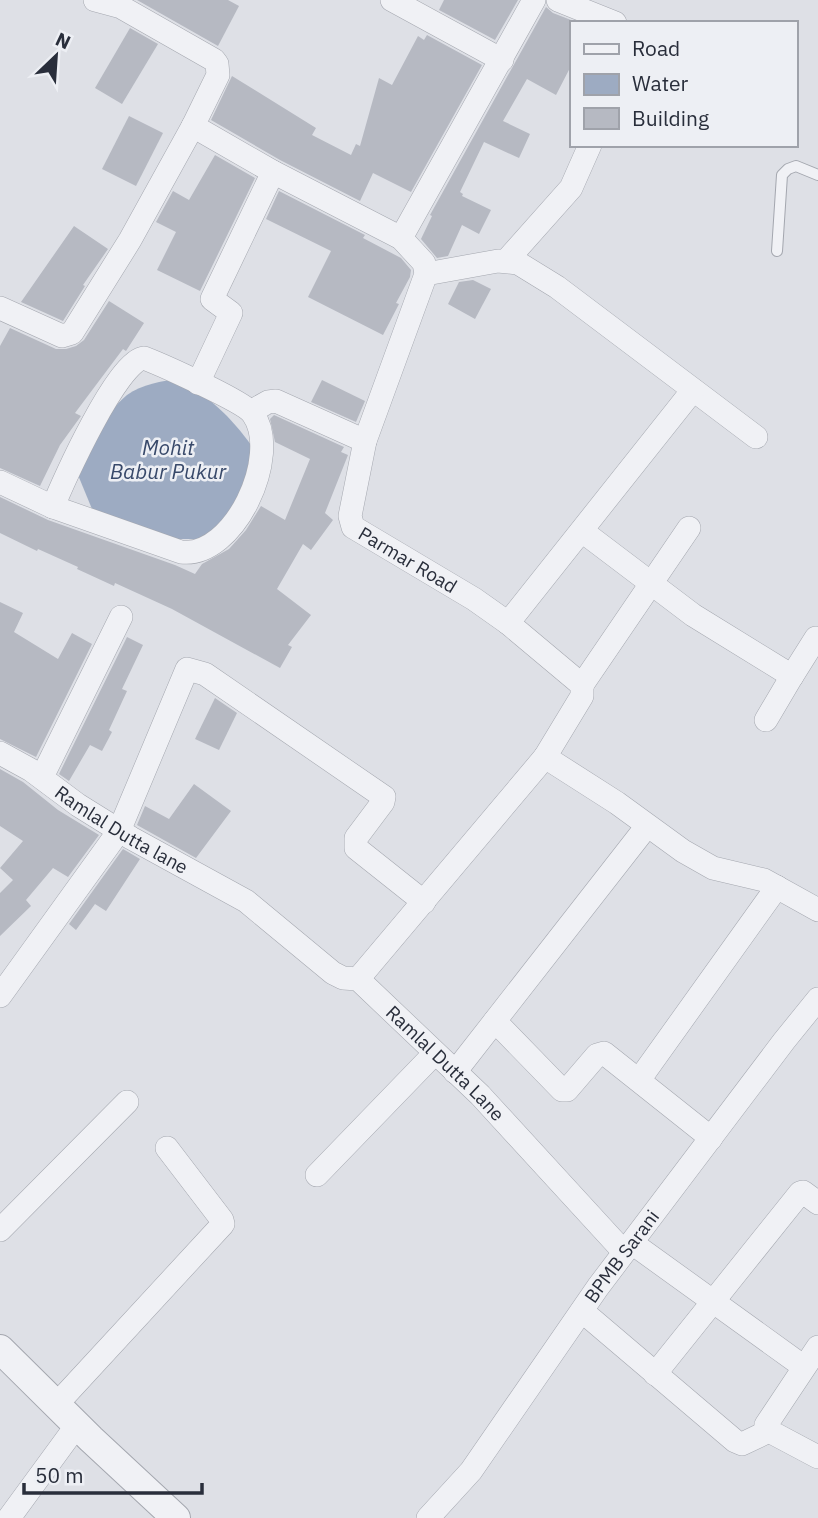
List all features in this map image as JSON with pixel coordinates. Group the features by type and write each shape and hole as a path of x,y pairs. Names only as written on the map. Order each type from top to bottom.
{"street":[{"path":"2,314 62,336 72,332 130,240 218,75 214,60 122,3 95,0"},
{"path":"392,0 502,60"},
{"path":"401,238 534,0"},
{"path":"558,0 610,21"},
{"path":"193,126 273,172 401,238 424,262 426,274 507,260 518,263 556,287 755,437"},
{"path":"507,260 571,188 589,147"},
{"path":"198,383 231,313 212,299 273,172"},
{"name":"Parmar Road","path":"426,274 365,441 350,516 353,527 474,599 508,623 582,685"},
{"path":"1,487 53,507 181,552 199,552 225,535 253,491 261,465 260,427 252,411 198,383 144,358 133,362 101,408 71,463 53,507"},
{"path":"508,623 693,390"},
{"path":"252,411 268,402 276,401 365,441"},
{"path":"358,979 545,757 582,696 582,685 690,528"},
{"path":"582,531 693,615 792,676"},
{"path":"42,778 121,617"},
{"path":"766,720 817,637"},
{"path":"0,996 119,831 183,675 191,668 205,674 384,797 356,838 356,848 424,902"},
{"name":"Ramlal Dutta lane","path":"0,753 42,778 119,831 246,901"},
{"path":"545,757 683,851 713,868 760,878 818,910"},
{"path":"456,1072 647,825"},
{"path":"639,1080 777,887"},
{"name":"Ramlal Dutta Lane","path":"246,901 333,973 343,978 358,979 480,1095 628,1247 714,1303 804,1367"},
{"name":"BPMB Sarani","path":"436,1516 471,1471 628,1247 818,999"},
{"path":"495,1021 562,1090 567,1090 600,1053 607,1054 711,1138"},
{"path":"317,1175 435,1053"},
{"path":"0,1230 127,1102"},
{"path":"57,1405 223,1224 167,1147"},
{"path":"655,1374 800,1193 803,1192 818,1203"},
{"path":"582,1311 735,1441 742,1444 769,1431"},
{"path":"818,1347 766,1425 769,1431 818,1457"},
{"path":"0,1349 176,1518"},
{"path":"9,1518 77,1425"}],"lane":[{"path":"777,251 782,175 796,166 818,175"}],"water":[{"name":"Mohit Babur Pukur","path":"179,379 223,412 258,455 255,491 211,539 176,539 92,509 78,475 98,432 111,412 127,395 139,388"}],"building":[{"path":"137,0 228,0 239,6 218,46"},
{"path":"444,0 518,0 495,40 439,10"},
{"path":"546,7 571,20 570,68 556,95 527,79 503,121 530,134 519,158 484,142 460,192 462,196 491,210 479,234 462,225 448,256 437,258 421,239 432,216 430,215"},
{"path":"130,28 158,44 122,104 95,88"},
{"path":"427,35 482,65 411,192 373,173 360,201 280,160 211,120 232,76 316,128 312,135 351,155 356,144 360,146 379,78 392,85 418,36 424,40"},
{"path":"129,116 163,133 136,186 102,169"},
{"path":"215,155 255,178 200,291 157,270 176,232 156,222 173,191 189,200"},
{"path":"279,191 365,235 363,238 401,258 411,270 396,303 399,304 383,335 308,297 331,251 266,219"},
{"path":"74,226 108,249 83,285 85,286 63,321 21,302"},
{"path":"473,280 491,289 475,319 448,304 459,282"},
{"path":"109,301 144,323 126,351 123,349 75,413 81,416 60,445 40,486 0,468 0,346 10,328 56,349 66,349 84,340"},
{"path":"322,380 365,401 356,422 311,402"},
{"path":"274,415 344,447 341,452 348,455 325,513 333,520 311,550 303,544 277,589 311,615 288,645 292,647 280,668 172,609 115,583 114,586 0,533 0,497 48,520 195,574 202,564 229,549 246,530 261,506 285,520 310,459 275,442 270,419"},
{"path":"0,602 23,613 14,632 58,659 72,633 92,644 36,757 0,739"},
{"path":"127,637 143,645 122,689 127,691 109,730 112,732 102,751 90,745 69,781 59,774"},
{"path":"215,698 237,713 219,750 195,739"},
{"path":"0,769 99,835 68,877 53,868 26,900 31,906 0,936 0,893 13,880 0,868 23,841 0,826"},
{"path":"194,784 231,811 196,858 137,825 145,806 169,819"},
{"path":"123,849 140,859 106,911 95,904 76,930 69,924"}]}
